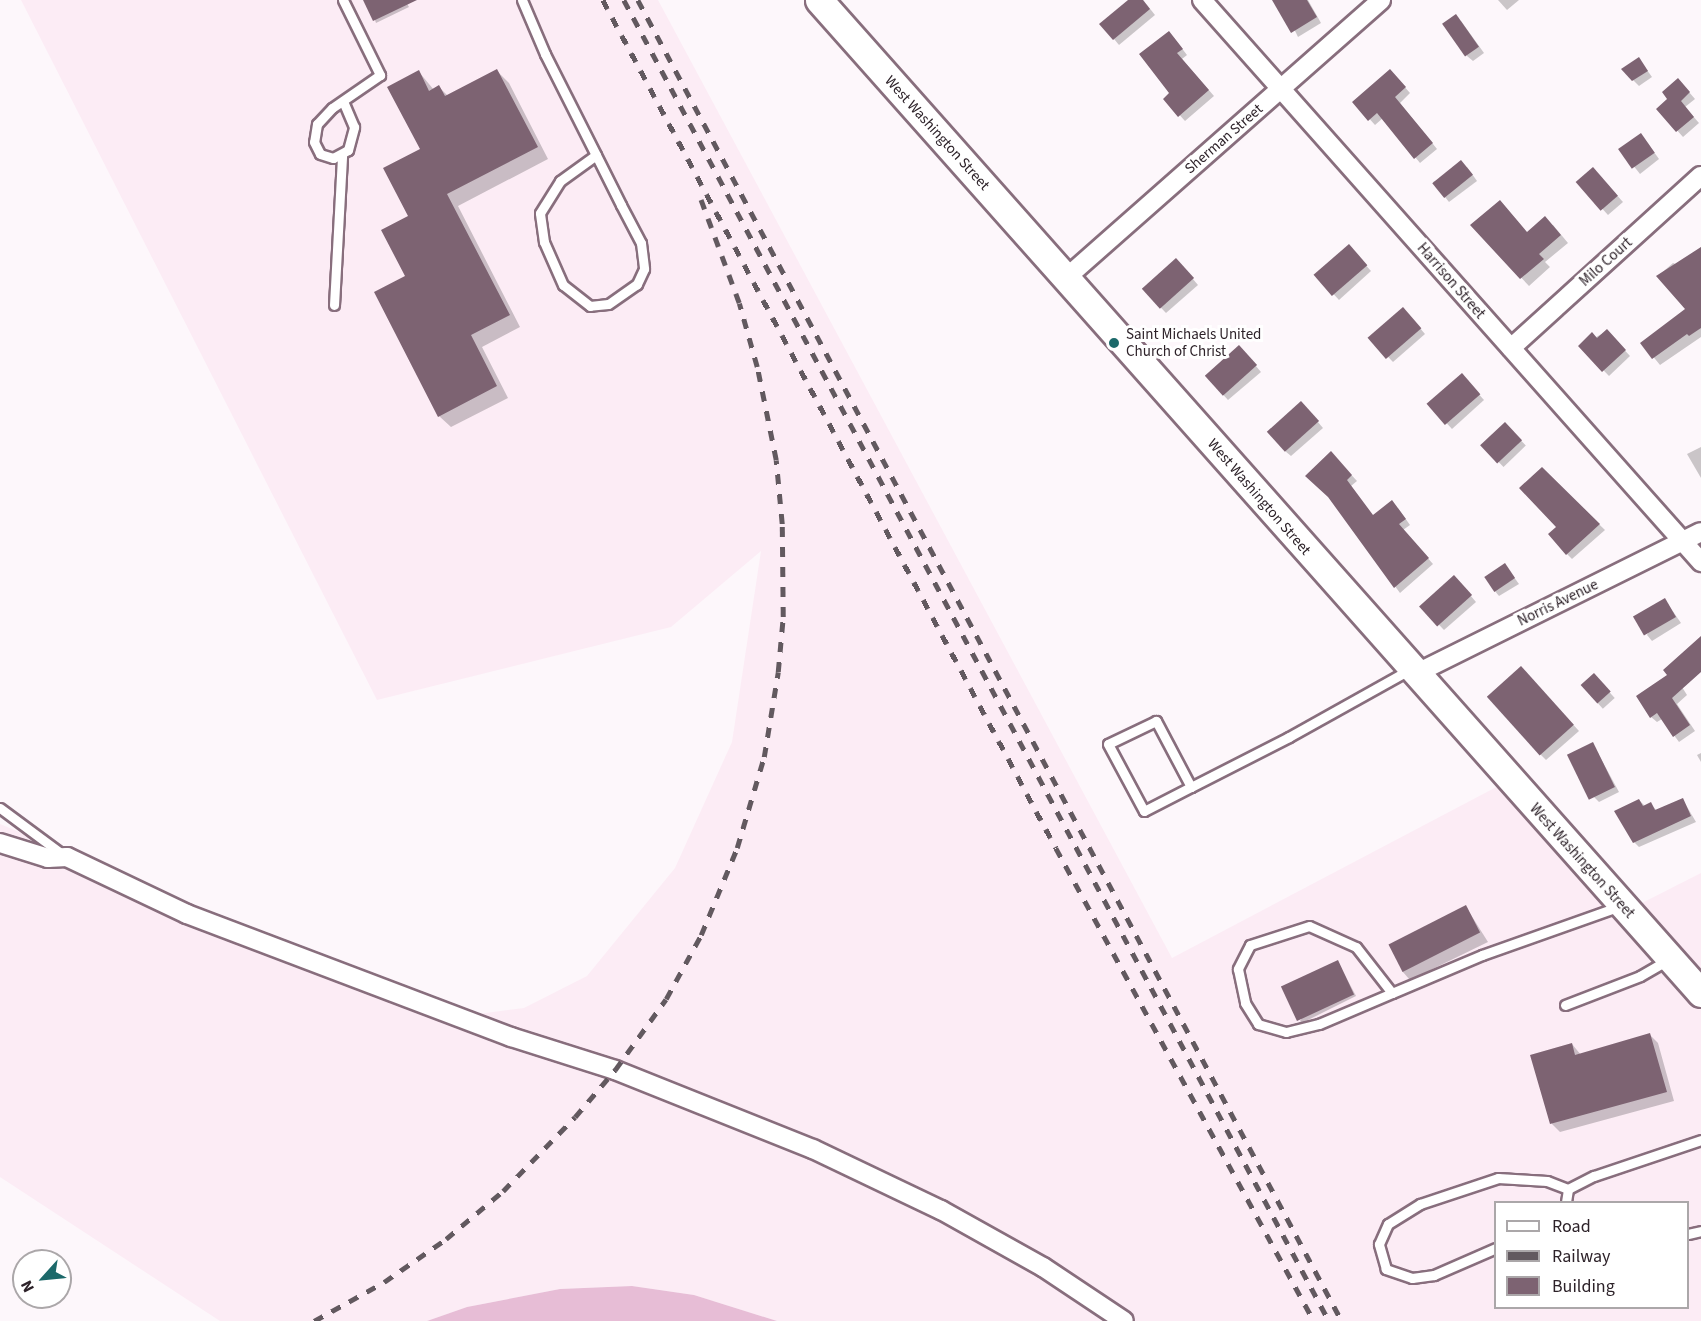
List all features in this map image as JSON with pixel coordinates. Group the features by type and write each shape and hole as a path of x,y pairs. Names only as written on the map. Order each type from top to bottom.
{"main road":[{"name":"West Washington Street","path":"819,0 1701,993"}],"street":[{"name":"Harrison Street","path":"1202,0 1701,562"},
{"name":"Sherman Street","path":"1066,278 1381,0"},
{"name":"Milo Court","path":"1510,348 1701,176"},
{"name":"Norris Avenue","path":"1413,671 1701,532"},
{"path":"0,843 48,858 66,857 187,914 511,1037 615,1070 813,1149 904,1191 1043,1266 1124,1321"}],"lane":[{"path":"342,156 320,154 314,142 317,124 343,101 380,75 343,0"},
{"path":"522,0 641,243 644,269 625,296 608,304 590,306 563,285 544,242 540,213 549,193 560,181 596,155"},
{"path":"334,305 342,156 348,150 354,127 343,101"},
{"path":"1191,787 1156,721 1108,744 1144,811 1191,787 1413,671"},
{"path":"0,808 66,857"},
{"path":"1392,993 1356,947 1309,926 1251,945 1238,969 1245,1003 1258,1024 1286,1032 1319,1024 1482,955 1622,905"},
{"path":"1564,1005 1640,976 1670,959"},
{"path":"1494,1249 1434,1275 1412,1278 1386,1269 1379,1244 1388,1224 1420,1204 1498,1178 1547,1181 1568,1188 1701,1140"},
{"path":"1566,1201 1568,1188"}],"shaded area":[{"path":"21,0 658,0 1172,958 1504,783 1701,1008 1701,1321 777,1321 694,1295 632,1286 560,1289 467,1307 427,1321 220,1321 0,1177 0,824 463,1016 524,1008 587,976 675,868 732,742 761,551 671,627 377,700"},
{"path":"1701,873 1701,969 1642,903"},
{"path":"632,1286 694,1295 777,1321 427,1321 467,1307 560,1289"}],"building":[{"path":"363,0 417,0 373,21"},
{"path":"1128,0 1143,0 1150,9 1113,40 1099,24"},
{"path":"1272,0 1307,0 1317,17 1291,33"},
{"path":"1456,14 1479,47 1465,57 1442,24"},
{"path":"1169,31 1183,49 1177,53 1209,90 1178,117 1163,99 1169,93 1139,54"},
{"path":"1639,57 1648,71 1632,81 1621,69"},
{"path":"497,69 538,147 447,194 510,315 471,335 497,386 438,417 374,292 405,276 381,230 408,216 383,168 420,149 387,87 419,70 429,91 439,85 445,96"},
{"path":"1390,69 1406,87 1395,97 1433,143 1414,159 1377,113 1368,121 1352,102"},
{"path":"1678,78 1690,92 1681,101 1694,117 1676,132 1656,109 1667,99 1662,92"},
{"path":"1641,133 1655,153 1632,169 1618,149"},
{"path":"1461,160 1473,175 1444,198 1432,183"},
{"path":"1593,167 1618,196 1601,211 1576,182"},
{"path":"1500,200 1527,232 1545,216 1561,235 1539,254 1544,259 1520,279 1470,225"},
{"path":"1349,244 1367,265 1332,296 1314,275"},
{"path":"1701,247 1701,328 1689,336 1687,334 1652,359 1640,343 1685,309 1656,276"},
{"path":"1176,258 1194,278 1160,309 1142,289"},
{"path":"1403,307 1421,328 1386,359 1368,338"},
{"path":"1607,329 1626,350 1602,372 1578,346 1592,332 1597,338"},
{"path":"1239,345 1257,365 1223,396 1205,376"},
{"path":"1462,373 1480,394 1445,425 1427,404"},
{"path":"1301,401 1319,421 1285,452 1267,432"},
{"path":"1505,422 1522,440 1497,463 1480,445"},
{"path":"1331,451 1352,475 1347,480 1373,515 1392,500 1406,519 1399,524 1429,558 1394,588 1328,497 1305,476"},
{"path":"1542,467 1600,524 1566,555 1548,534 1556,527 1519,488"},
{"path":"1505,563 1515,578 1494,592 1484,577"},
{"path":"1454,575 1472,595 1437,627 1419,606"},
{"path":"1665,598 1676,617 1644,636 1633,616"},
{"path":"1701,636 1701,672 1672,698 1690,725 1673,737 1657,713 1650,718 1636,696 1667,675 1663,670"},
{"path":"1521,666 1574,725 1540,755 1487,697"},
{"path":"1594,673 1611,692 1597,704 1581,685"},
{"path":"1593,742 1615,787 1589,800 1567,755"},
{"path":"1683,798 1691,816 1633,843 1614,811 1639,799 1643,806 1651,802 1655,810"},
{"path":"1466,905 1480,933 1403,972 1388,944"},
{"path":"1338,960 1354,994 1297,1021 1281,987"},
{"path":"1650,1033 1667,1092 1550,1124 1530,1055 1572,1043 1575,1055"}],"railway":[{"path":"603,0 1056,848 1314,1321"},
{"path":"624,0 1329,1321"},
{"path":"638,0 1342,1321"},
{"path":"314,1321 384,1282 446,1239 503,1191 575,1117 615,1070 666,999 701,935 737,848 764,757 778,672 783,617 782,524 776,460 757,367 739,303 699,195"}],"place":[{"name":"Saint Michaels United Church of Christ","path":"1114,343"}]}
